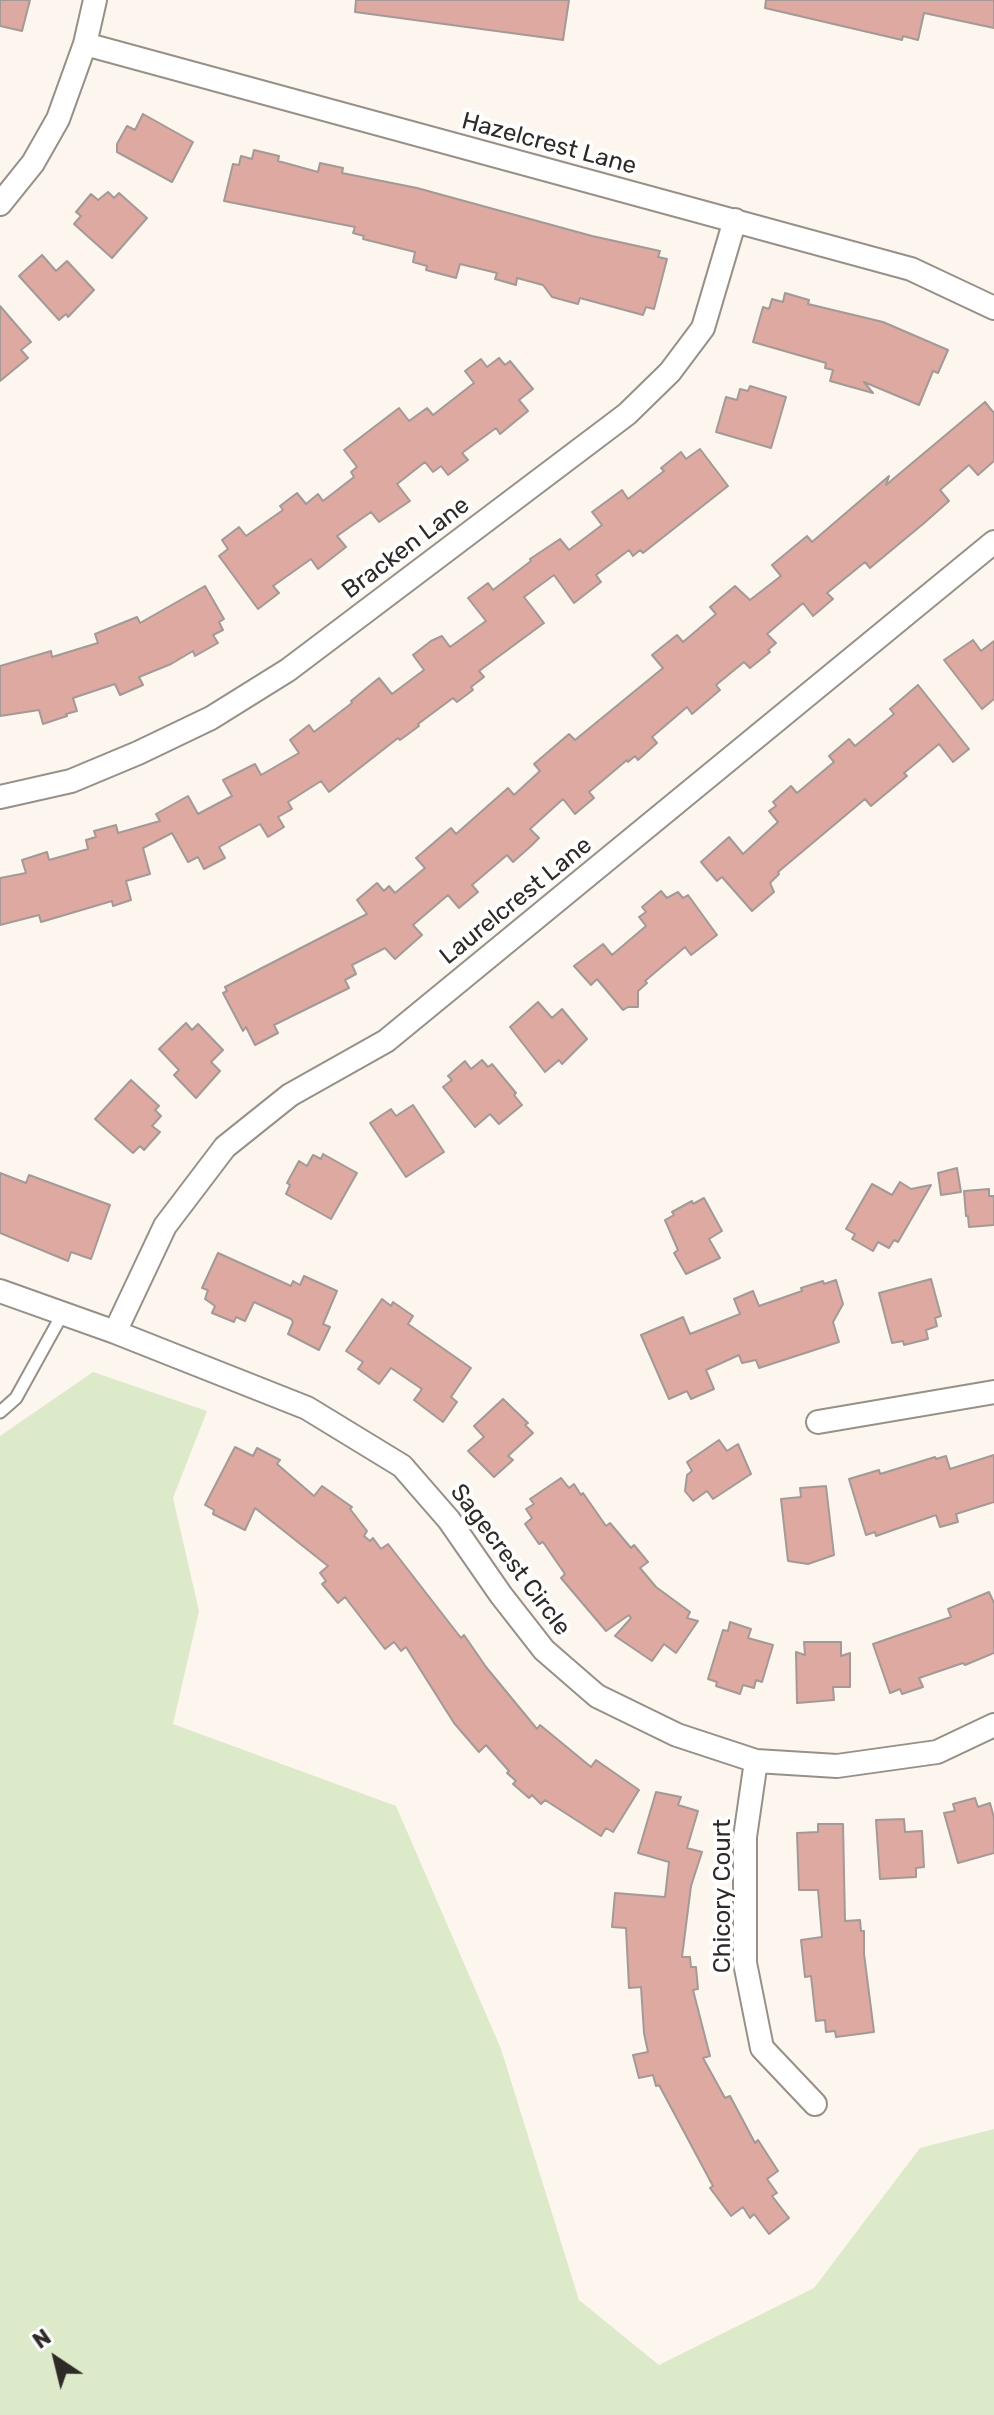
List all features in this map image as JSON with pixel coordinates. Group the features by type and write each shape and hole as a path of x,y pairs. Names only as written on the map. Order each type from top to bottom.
{"street":[{"path":"0,204 33,163 58,119 85,44 95,0"},
{"name":"Hazelcrest Lane","path":"85,44 911,269 994,308"},
{"name":"Bracken Lane","path":"0,797 71,781 138,753 224,710 288,670 627,414 670,372 703,328 735,220"},
{"name":"Laurelcrest Lane","path":"115,1332 165,1226 225,1147 290,1095 386,1041 994,542"},
{"name":"Sagecrest Circle","path":"0,1291 115,1332 307,1408 402,1466 449,1520 544,1650 597,1696 677,1735 756,1761 837,1766 937,1752 994,1725"},
{"path":"818,1422 994,1392"},
{"name":"Chicory Court","path":"756,1761 745,1837 745,1963 762,2048 815,2104"}],"lane":[{"path":"0,1412 16,1398 63,1313"}],"green space":[{"path":"93,1372 207,1411 173,1498 199,1611 173,1724 396,1806 501,2049 579,2300 659,2365 814,2288 920,2148 994,2129 994,2415 0,2415 0,1436"}],"building":[{"path":"0,0 30,0 22,31 0,26"},
{"path":"356,0 569,0 563,40 355,12"},
{"path":"766,0 994,0 994,28 924,13 918,40 903,36 902,40 765,8"},
{"path":"143,114 193,142 172,182 117,152 117,144 127,126 135,130"},
{"path":"254,150 279,156 278,161 318,172 320,163 343,168 342,173 417,188 592,236 660,251 658,257 667,259 654,309 646,307 643,315 580,298 578,304 552,297 543,285 517,278 516,285 495,279 497,273 460,264 456,278 426,270 427,266 413,262 415,252 363,239 364,236 353,233 355,227 224,201 233,164 239,165 241,156 252,159"},
{"path":"108,192 114,198 119,193 147,218 112,258 74,224 81,216 76,212 91,194 98,200"},
{"path":"42,255 56,271 67,261 94,290 68,317 66,314 59,320 19,276"},
{"path":"785,293 809,300 808,304 883,322 948,350 938,373 933,371 919,405 864,382 873,393 830,381 833,370 825,368 826,363 753,342 763,307 769,309 772,299 783,302"},
{"path":"0,306 31,342 21,350 28,358 0,381"},
{"path":"499,358 505,365 510,361 533,389 519,400 528,411 500,434 496,428 462,453 468,460 448,475 441,466 433,472 425,462 397,484 410,501 379,522 371,512 337,536 346,547 318,569 311,559 273,586 279,593 258,609 219,556 228,549 222,540 239,527 246,536 283,510 280,506 297,493 306,504 318,494 323,501 354,477 351,472 357,467 344,450 399,408 409,421 427,408 433,415 474,383 465,371 481,359 487,367"},
{"path":"750,386 786,397 771,448 716,432 726,397 737,400 740,389 748,391"},
{"path":"985,402 994,413 994,461 978,475 969,465 940,490 949,501 923,524 870,568 865,562 827,593 833,599 813,616 803,603 767,634 776,643 768,650 770,652 750,668 744,662 716,685 720,690 692,714 687,707 652,737 657,743 638,760 635,756 627,760 589,792 594,798 575,814 563,799 530,829 539,838 513,862 507,855 472,885 478,892 459,908 448,895 413,925 422,935 395,959 385,948 352,965 356,974 345,980 349,988 274,1025 278,1033 255,1045 246,1027 243,1031 223,993 227,991 225,987 367,914 357,900 377,883 384,891 389,886 395,893 425,868 416,858 451,828 456,834 508,788 514,795 540,771 534,764 569,734 575,740 663,668 652,655 677,635 683,642 716,614 710,607 735,586 750,600 781,576 772,565 807,536 812,542 889,476 886,485"},
{"path":"700,449 728,486 643,553 640,550 633,556 629,550 596,575 601,582 574,603 554,575 524,597 544,623 479,671 484,677 471,687 473,690 457,702 453,698 329,792 321,781 288,802 292,809 278,817 284,827 268,837 260,824 219,847 225,858 204,869 198,857 188,862 172,833 143,848 150,874 126,881 131,900 113,906 112,901 41,922 39,915 0,925 0,878 26,873 22,860 47,852 49,860 88,849 86,840 96,837 94,831 116,825 118,833 160,821 156,814 188,796 198,814 232,796 223,780 255,764 261,775 299,753 290,740 309,725 314,732 379,678 392,694 424,670 413,655 431,641 442,636 450,647 486,621 468,598 488,583 493,590 560,539 569,550 602,525 592,512 622,490 628,499 664,471 661,468 681,452 686,459"},
{"path":"205,586 224,619 219,622 223,630 213,635 218,643 195,656 193,651 139,677 143,685 120,695 115,684 73,698 77,711 67,716 43,724 39,710 0,716 0,666 51,651 52,657 98,643 95,634 137,617 140,623"},
{"path":"973,640 981,651 994,641 994,699 982,709 944,660"},
{"path":"918,685 969,749 953,762 939,744 871,806 865,799 778,872 770,883 774,892 752,911 722,877 717,881 701,862 729,837 743,854 778,822 769,811 776,806 773,802 791,786 797,793 834,762 829,756 849,739 855,746 894,714 890,709"},
{"path":"661,891 667,898 678,892 683,898 688,895 717,935 691,955 685,947 645,981 647,983 638,991 638,1007 623,1010 597,979 591,985 574,966 603,944 612,955 646,926 639,917 646,912 642,907"},
{"path":"538,1002 552,1018 562,1009 587,1039 562,1064 559,1060 545,1072 510,1027"},
{"path":"186,1023 192,1030 198,1024 223,1050 211,1062 220,1071 196,1098 174,1075 179,1070 159,1049"},
{"path":"482,1060 488,1067 492,1064 522,1105 499,1124 490,1114 475,1127 443,1087 452,1080 448,1076 465,1061 471,1069"},
{"path":"131,1080 159,1106 155,1110 161,1116 152,1126 160,1132 144,1150 140,1146 133,1153 95,1119"},
{"path":"413,1105 444,1152 406,1177 370,1123 391,1109 396,1116"},
{"path":"323,1154 357,1173 331,1219 286,1194 290,1185 287,1183 299,1161 307,1166 313,1155 321,1159"},
{"path":"957,1168 961,1192 941,1195 938,1173"},
{"path":"0,1173 26,1183 29,1175 110,1205 91,1259 71,1252 68,1261 0,1233"},
{"path":"900,1182 911,1189 931,1185 898,1242 894,1240 889,1248 878,1242 873,1251 852,1239 855,1234 846,1229 872,1184 892,1195"},
{"path":"989,1189 989,1196 994,1196 994,1225 969,1227 964,1191"},
{"path":"704,1198 722,1231 709,1239 720,1258 686,1274 674,1253 678,1250 665,1220 674,1215 672,1212"},
{"path":"218,1253 291,1286 293,1281 300,1285 304,1276 337,1291 323,1324 330,1327 319,1350 288,1334 293,1322 291,1319 254,1302 245,1321 236,1317 234,1322 212,1313 215,1306 205,1299 208,1290 202,1288"},
{"path":"931,1279 941,1316 935,1318 937,1326 926,1330 928,1339 904,1345 903,1341 892,1343 879,1293"},
{"path":"836,1280 843,1304 833,1322 839,1342 759,1368 756,1360 742,1363 739,1355 706,1370 714,1389 691,1399 687,1391 669,1399 641,1335 683,1317 690,1334 740,1314 734,1299 753,1291 759,1306 802,1291 801,1288"},
{"path":"382,1299 391,1306 393,1302 413,1316 408,1324 471,1368 451,1397 457,1402 443,1422 414,1400 422,1389 391,1368 379,1384 358,1369 363,1362 346,1351"},
{"path":"503,1399 528,1423 525,1425 533,1433 508,1456 513,1460 494,1477 468,1451 484,1437 474,1426"},
{"path":"719,1440 727,1451 738,1444 751,1474 713,1499 707,1491 693,1501 685,1491 687,1475 692,1471 687,1462"},
{"path":"235,1447 253,1456 257,1448 280,1460 277,1464 314,1496 322,1486 352,1507 350,1509 367,1531 364,1536 370,1541 373,1538 381,1549 388,1544 537,1729 540,1725 591,1767 596,1760 639,1790 613,1832 606,1828 601,1836 545,1800 541,1804 532,1795 529,1798 513,1784 516,1781 486,1745 479,1752 454,1723 406,1647 401,1651 394,1642 385,1649 345,1597 338,1603 322,1584 326,1581 320,1573 328,1566 255,1508 245,1530 213,1514 214,1510 205,1505"},
{"path":"994,1455 994,1502 956,1514 958,1522 940,1527 936,1515 876,1536 875,1532 866,1535 849,1479 879,1470 880,1474 935,1457 946,1456 950,1469"},
{"path":"561,1478 569,1488 574,1484 581,1495 583,1493 606,1526 610,1523 631,1548 634,1545 648,1562 640,1568 656,1587 690,1612 687,1618 698,1621 676,1653 664,1644 652,1661 615,1636 631,1618 629,1615 606,1631 561,1578 565,1574 543,1542 539,1544 525,1524 532,1518 526,1509 534,1504 530,1499"},
{"path":"826,1486 834,1555 808,1564 788,1561 781,1499 801,1497 800,1488"},
{"path":"989,1592 994,1603 994,1653 919,1678 923,1687 902,1694 900,1689 890,1693 873,1644 951,1617 948,1609"},
{"path":"730,1622 751,1629 748,1638 773,1645 762,1682 756,1680 754,1688 743,1685 740,1694 716,1686 717,1682 708,1679 723,1630 728,1631"},
{"path":"804,1642 841,1642 841,1656 850,1653 850,1687 833,1687 834,1700 797,1703 796,1652 805,1655"},
{"path":"656,1792 681,1797 678,1805 698,1811 687,1848 702,1852 691,1886 682,1957 690,1957 691,1967 696,1967 698,1989 693,1990 710,2056 703,2058 725,2098 730,2096 755,2143 758,2140 778,2171 767,2179 777,2193 772,2196 789,2218 769,2234 754,2214 750,2218 743,2207 731,2216 710,2188 713,2186 659,2085 656,2086 653,2075 639,2078 633,2055 648,2052 641,1987 629,1988 626,1928 612,1927 615,1893 665,1897 669,1862 638,1853"},
{"path":"975,1798 978,1807 990,1803 994,1818 994,1853 958,1863 944,1813 955,1811 953,1804"},
{"path":"904,1819 905,1832 922,1831 924,1867 916,1868 916,1877 880,1879 876,1820"},
{"path":"818,1824 843,1824 845,1921 860,1920 861,1931 864,1931 874,2032 836,2037 835,2031 826,2032 825,2020 816,2021 811,1976 805,1977 801,1940 822,1937 818,1890 799,1890 797,1833 818,1832"}]}
